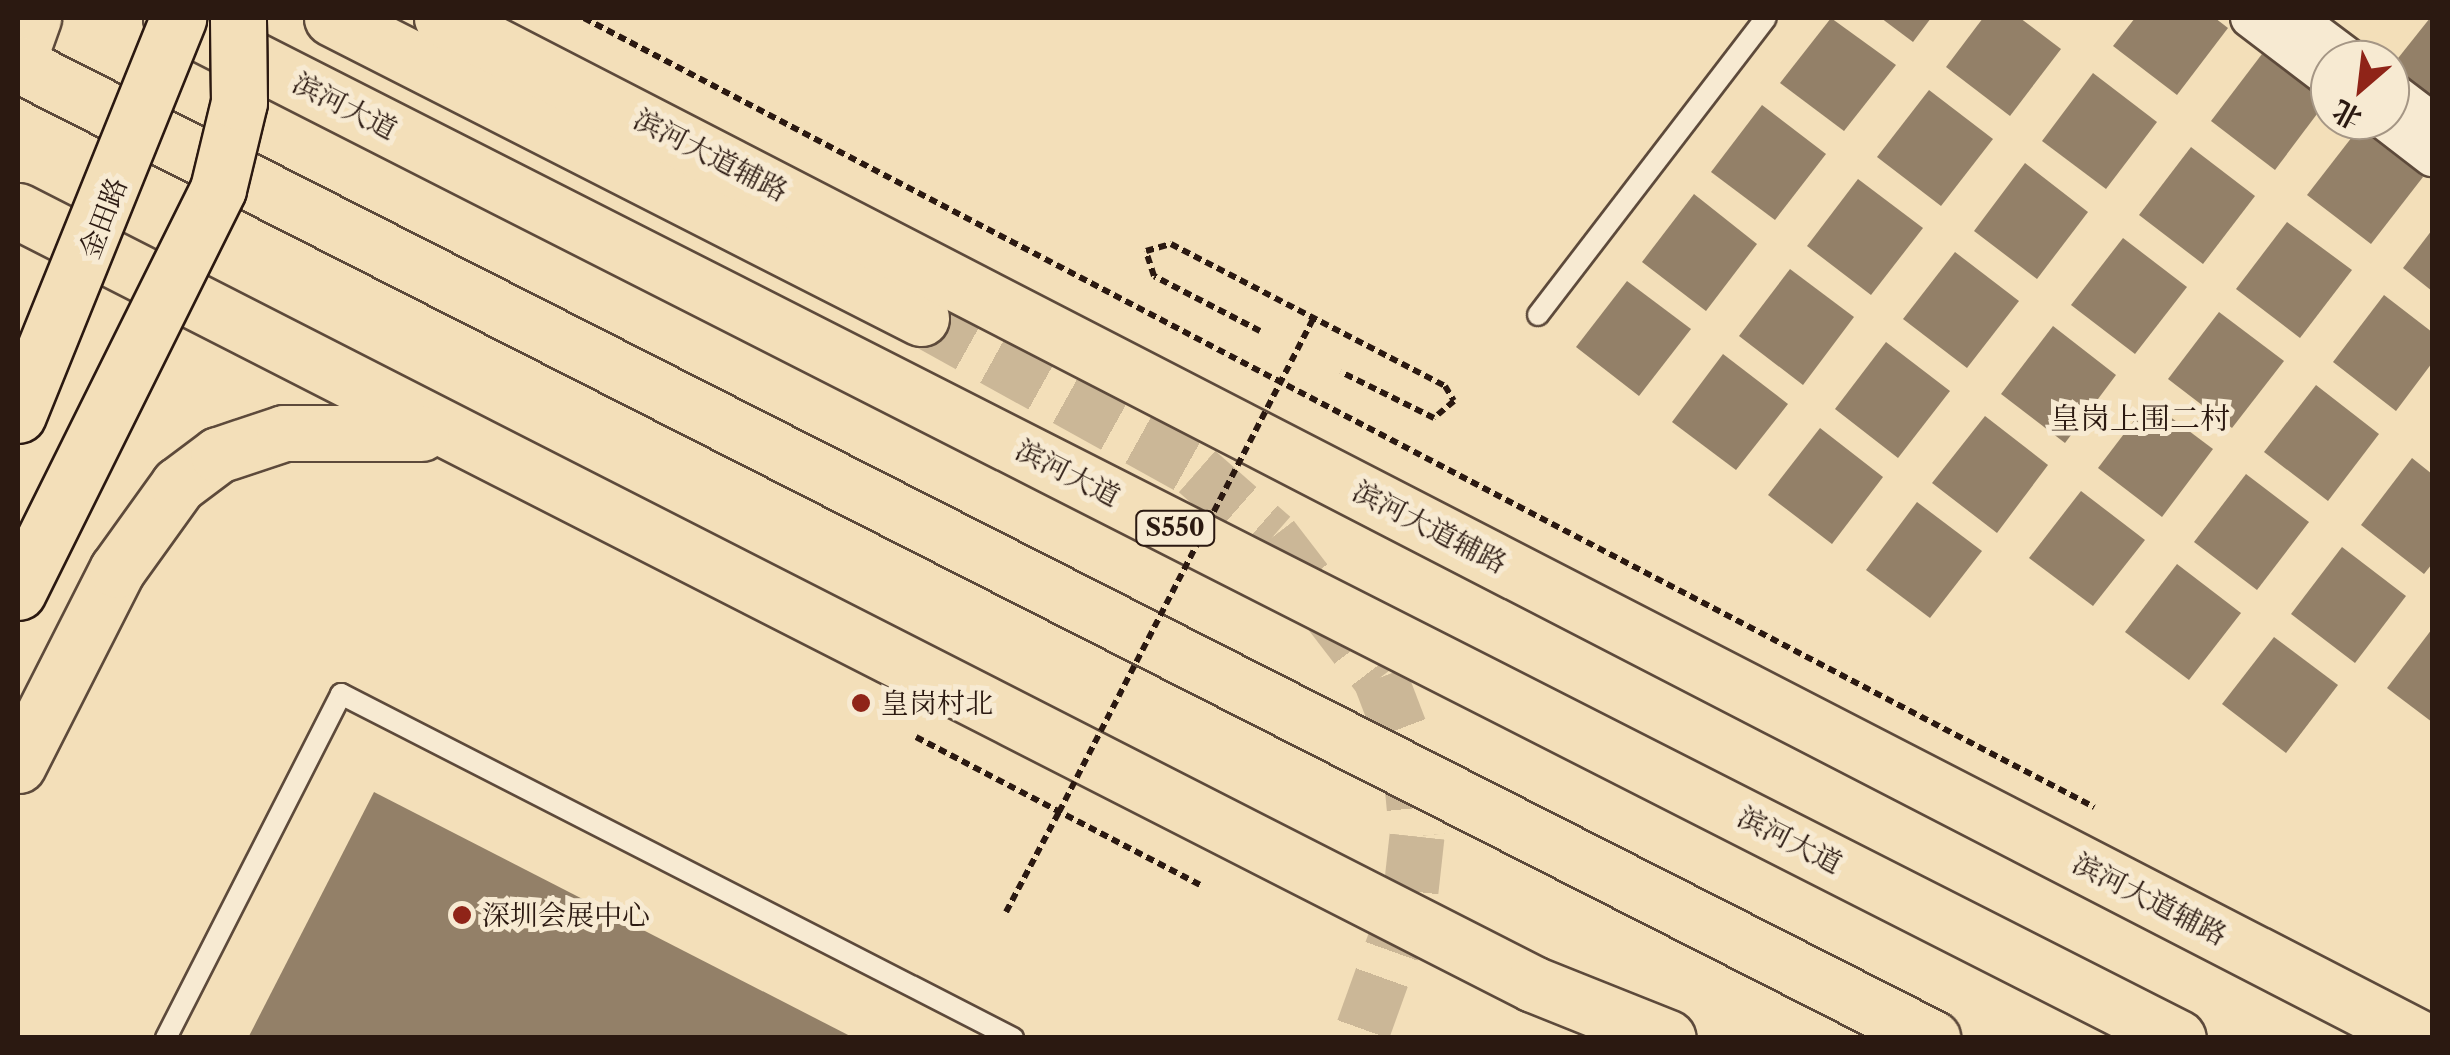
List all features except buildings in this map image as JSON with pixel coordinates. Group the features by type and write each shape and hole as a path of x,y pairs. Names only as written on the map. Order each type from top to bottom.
{"main road":[{"path":"33,18 18,62 1932,1038"},
{"name":"金田路","path":"18,415 175,18"},
{"name":"滨河大道","path":"175,18 2178,1038"},
{"path":"18,592 218,190 238,102 238,18"},
{"path":"332,18 921,318"},
{"name":"滨河大道辅路","path":"442,18 2419,1038"},
{"path":"468,18 528,60"},
{"path":"18,211 450,438 1533,984 1668,1038"},
{"path":"18,766 140,532 198,468 240,445 311,428 450,438"},
{"path":"1533,984 1612,1038"}],"street":[{"path":"2250,18 2310,64"},
{"path":"2296,18 2325,40"},
{"path":"2410,105 2432,122"},
{"path":"2410,140 2432,157"}],"lane":[{"path":"1538,315 1766,18"},
{"path":"166,1038 341,694 1013,1038"}],"path":[{"path":"584,18 2114,818"},
{"path":"1260,330 1154,276 1146,251 1171,244 1445,386 1454,400 1434,418 1341,372"},
{"path":"1006,912 1314,318"},
{"path":"916,737 1200,885"}],"tunnel":[{"path":"921,318 1197,471 1272,537 1380,677 1409,753 1417,836 1410,899 1360,1038"}],"place":[{"name":"皇岗村北","path":"861,703"},
{"name":"深圳会展中心","path":"462,915"}],"district":[{"name":"皇岗上围二村","path":"2140,419"}]}
